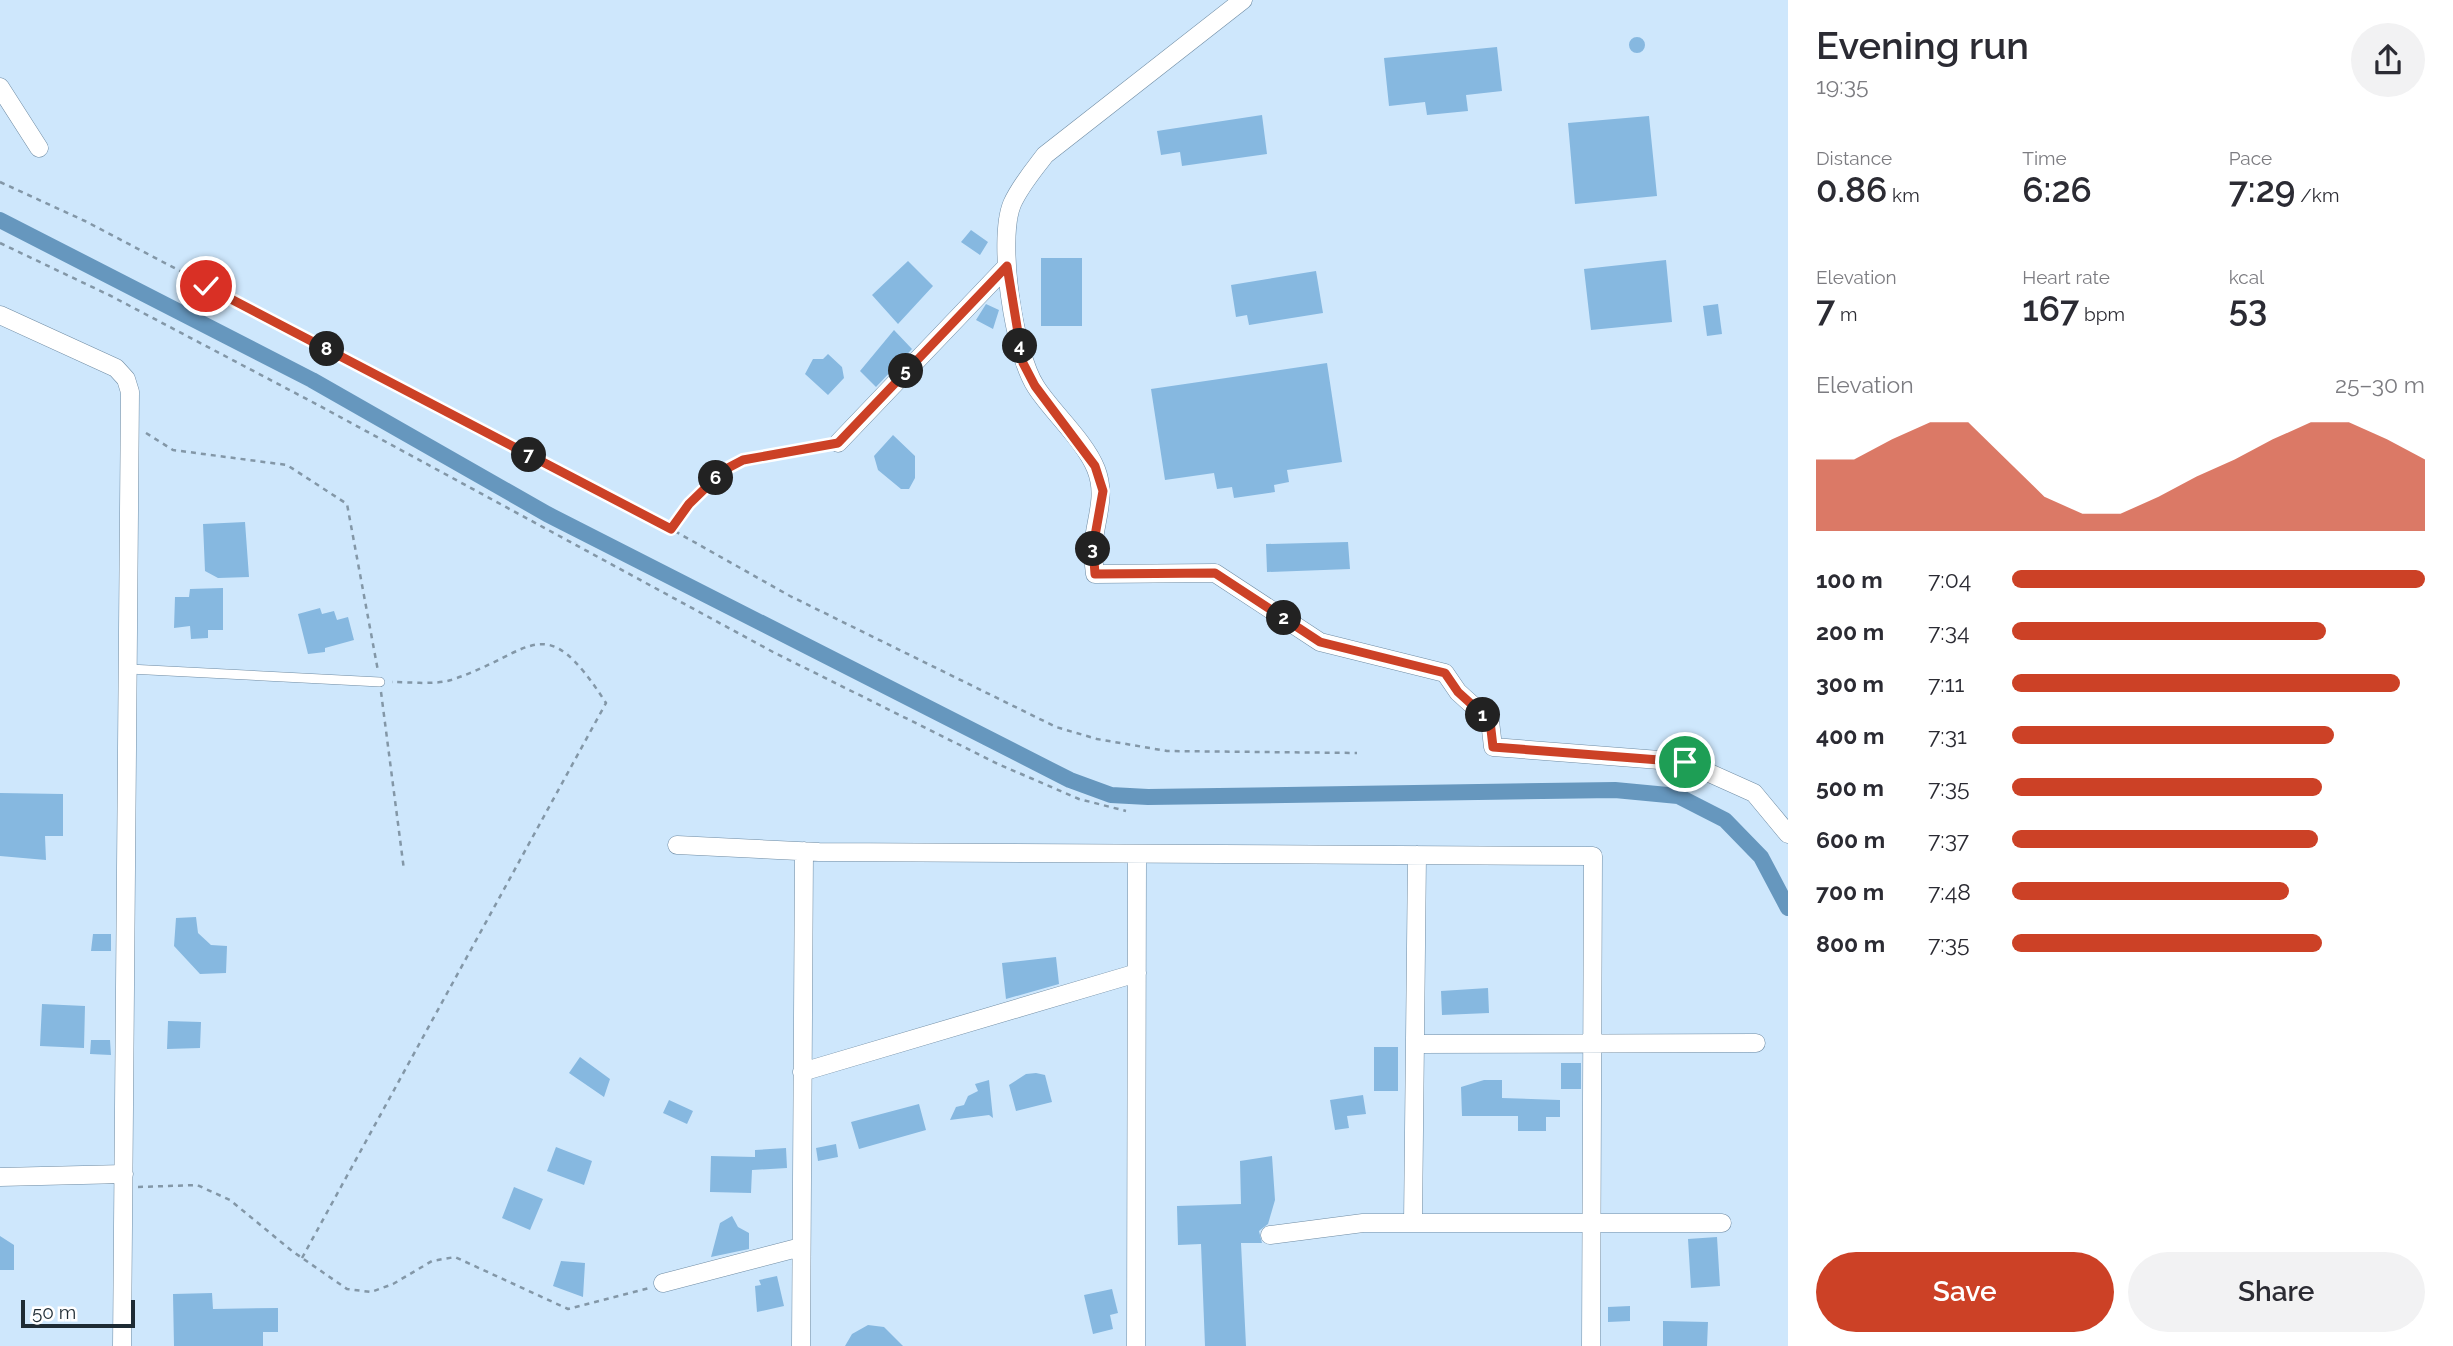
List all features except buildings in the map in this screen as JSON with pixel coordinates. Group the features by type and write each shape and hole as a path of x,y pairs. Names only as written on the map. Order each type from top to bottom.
{"street":[{"path":"1243,0 1045,155 1011,206 1006,241 1007,266 1023,363 1035,386 1095,466 1103,491 1093,547 1095,574 1215,573 1320,642 1445,673 1458,692 1490,721 1493,747 1685,762 1754,793 1788,834"},
{"path":"0,87 39,148"},
{"path":"838,443 1007,266"},
{"path":"0,315 116,368 126,379 130,392 122,1346"},
{"path":"677,845 804,851 1593,856 1591,1346"},
{"path":"801,1346 804,851"},
{"path":"1136,1346 1138,854"},
{"path":"1413,1223 1417,855"},
{"path":"803,1072 1137,973"},
{"path":"1415,1044 1756,1043"},
{"path":"0,1177 124,1181"},
{"path":"1270,1235 1363,1223 1722,1223"},
{"path":"663,1283 802,1247"}],"lane":[{"path":"129,669 380,682"}],"path":[{"path":"0,182 85,221 671,529 789,596 1056,727 1097,739 1167,751 1357,753"},
{"path":"0,243 111,296 318,405 773,653 998,764 1079,799 1126,811"},
{"path":"131,424 173,450 286,465 347,504 380,682 404,870"},
{"path":"671,529 689,504 724,470 743,460 838,443"},
{"path":"302,1258 606,703 586,672 562,648 529,644 449,681 380,682"},
{"path":"124,1181 197,1185 230,1200 302,1258 347,1289 371,1292 393,1284 432,1261 455,1257 568,1309 663,1283"}],"waterway":[{"path":"0,220 312,380 547,514 1070,780 1111,795 1148,797 1615,790 1678,796 1725,820 1761,857 1788,908"}],"route":[{"path":"206,286 671,529 689,504 724,470 743,460 838,443 875,408 932,341 1007,266 1023,363 1035,386 1095,466 1103,491 1093,547 1095,574 1169,571 1215,573 1320,642 1445,673 1458,692 1490,721 1493,747 1685,762"}]}
